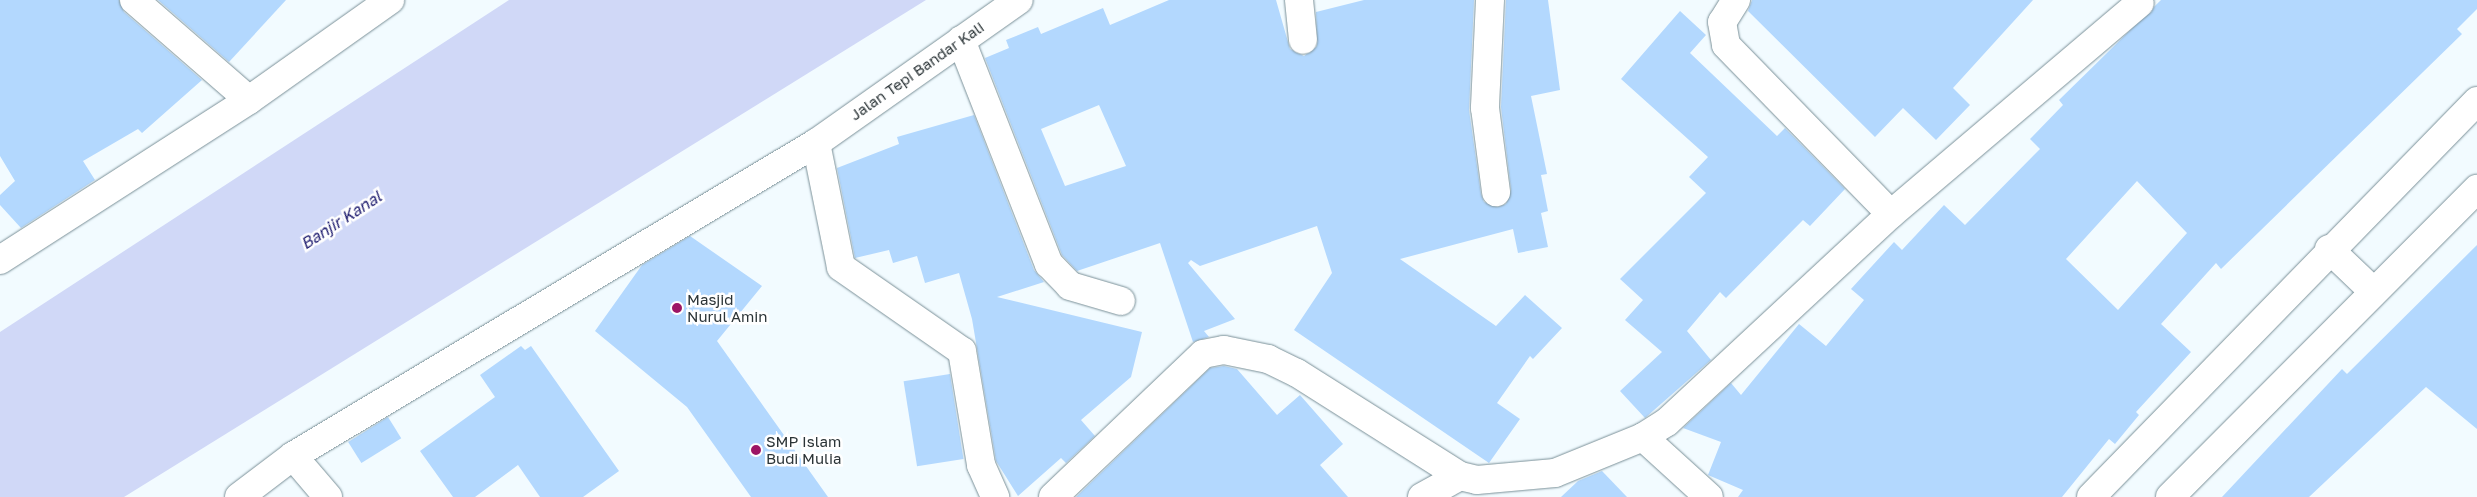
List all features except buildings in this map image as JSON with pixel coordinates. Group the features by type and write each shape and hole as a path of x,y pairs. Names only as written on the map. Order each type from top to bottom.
{"street":[{"path":"134,0 249,100"},
{"path":"0,260 249,100 390,0"},
{"name":"Jalan Tepi Bandar Kali","path":"239,497 293,456 816,143 1019,0"},
{"path":"1299,0 1303,40"},
{"path":"1490,0 1486,108 1496,192"},
{"path":"1736,0 1722,22 1726,45 1891,214"},
{"path":"1053,497 1203,354 1224,350 1268,359 1297,373 1460,476 1496,481 1555,474 1643,437 1667,422 1891,214 2140,3"},
{"path":"961,40 1049,264 1070,286 1121,301"},
{"path":"2091,497 2329,249 2477,101"},
{"path":"816,143 841,267 962,351 981,464 995,497"},
{"path":"2170,497 2373,291 2477,189"},
{"path":"2329,249 2373,291"},
{"path":"1643,437 1710,497"},
{"path":"293,456 328,497"},
{"path":"1422,497 1460,476"}],"water":[{"name":"Banjir Kanal","path":"509,0 926,0 124,497 0,497 0,332"}],"place":[{"name":"Masjid Nurul Amin","path":"677,308"},
{"name":"SMP Islam Budi Mulia","path":"756,450"}]}
